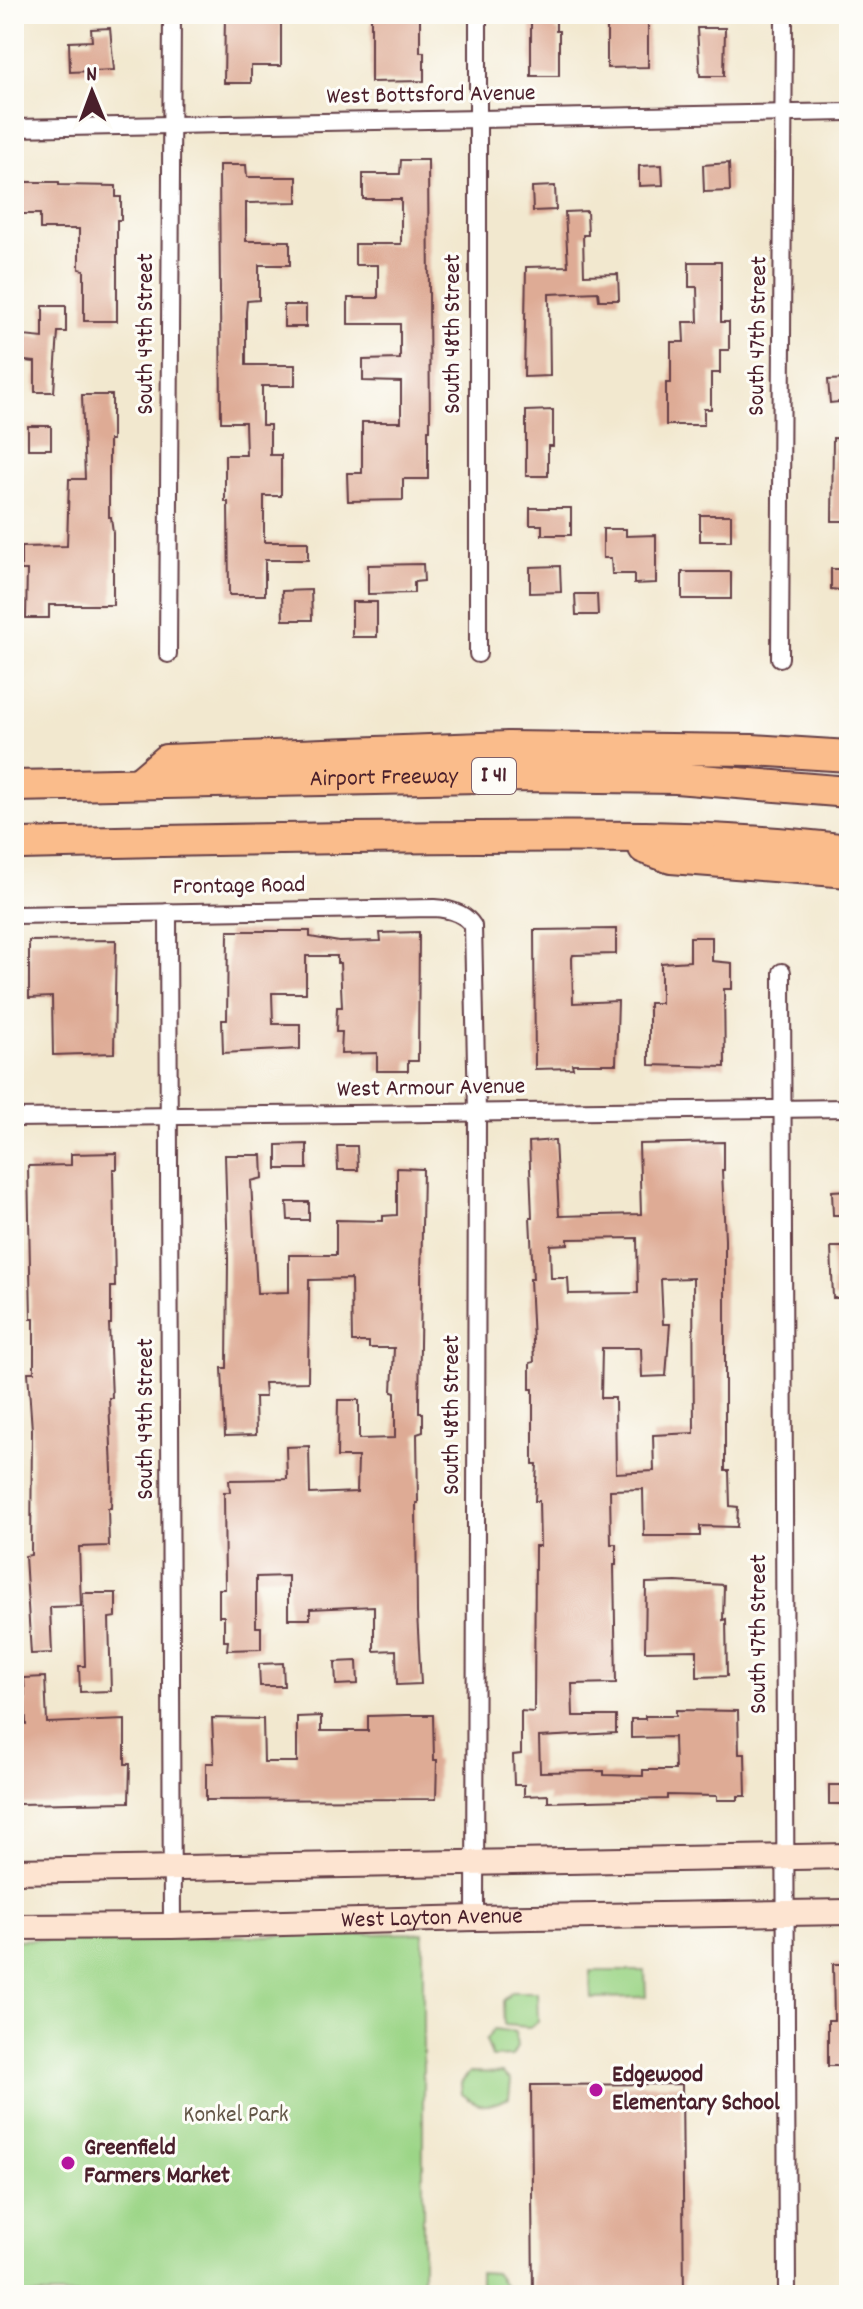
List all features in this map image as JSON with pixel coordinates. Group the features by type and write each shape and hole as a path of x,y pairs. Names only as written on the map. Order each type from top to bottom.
{"highway":[{"path":"139,783 166,760 508,747 681,748 849,756"},
{"name":"Airport Freeway","path":"14,786 526,776 676,778 849,792"},
{"path":"14,844 613,836 697,838 849,850"},
{"path":"613,836 671,858 849,872"}],"main road":[{"path":"14,1871 849,1856"},
{"name":"West Layton Avenue","path":"14,1927 849,1912"}],"street":[{"name":"South 49th Street","path":"168,654 172,14"},
{"name":"South 48th Street","path":"478,14 478,654"},
{"name":"South 47th Street","path":"780,658 784,14"},
{"name":"West Bottsford Avenue","path":"14,128 849,112"},
{"name":"Frontage Road","path":"14,915 434,908 463,916"},
{"name":"South 49th Street","path":"168,912 172,1926"},
{"name":"South 48th Street","path":"463,916 474,931 477,1111 475,1918"},
{"name":"South 47th Street","path":"782,972 787,2295"},
{"name":"West Armour Avenue","path":"14,1118 849,1108"}],"green space":[{"name":"Konkel Park","path":"423,1933 423,2295 14,2295 14,1940"},
{"path":"590,1971 645,1971 646,1997 591,1998"},
{"path":"512,1992 537,1992 538,2022 529,2027 504,2025 503,2001"},
{"path":"494,2029 515,2032 517,2047 512,2056 492,2057 486,2040"},
{"path":"470,2072 502,2073 511,2080 509,2098 485,2105 469,2099 462,2094 461,2083"},
{"path":"480,2272 495,2273 512,2295 480,2295"}],"building":[{"path":"225,14 281,14 281,66 251,66 251,83 224,83"},
{"path":"420,14 424,81 371,82 371,15"},
{"path":"531,14 556,14 559,76 531,76"},
{"path":"607,14 648,14 648,67 607,68"},
{"path":"110,28 114,70 70,72 69,42 92,41 91,29"},
{"path":"697,28 725,28 724,76 700,76"},
{"path":"401,160 428,160 428,479 403,479 403,500 348,501 347,473 362,473 362,422 401,422 401,382 363,381 363,360 400,359 400,324 348,324 348,298 378,298 378,265 355,265 355,244 401,244 401,199 363,199 363,174 400,174"},
{"path":"729,163 730,191 704,192 703,165"},
{"path":"219,165 246,165 247,177 297,177 297,202 246,203 246,241 290,241 290,265 259,265 259,300 247,301 246,312 246,365 295,365 295,386 262,386 262,425 270,425 270,455 281,455 281,496 264,496 264,542 308,542 308,560 265,560 265,595 229,595 225,455 246,455 245,422 221,422"},
{"path":"662,165 663,185 639,186 639,166"},
{"path":"21,182 116,186 116,197 121,197 121,220 117,220 117,321 84,321 84,270 79,269 79,229 40,229 40,214 21,214"},
{"path":"555,186 556,210 533,211 532,187"},
{"path":"587,211 588,235 583,235 584,275 618,274 619,300 599,300 598,292 549,294 550,376 524,377 526,267 568,266 565,212"},
{"path":"689,262 721,262 721,322 729,322 729,350 720,350 720,373 711,373 711,409 704,409 704,425 666,425 666,383 671,383 671,342 684,342 683,322 698,322 697,287 689,287"},
{"path":"284,305 306,305 306,327 284,327"},
{"path":"43,306 66,306 66,332 58,332 54,392 35,392 35,362 14,360 14,335 43,338"},
{"path":"849,379 849,401 830,403 828,380"},
{"path":"82,395 112,395 109,517 113,533 113,605 49,605 49,618 26,618 27,570 21,570 21,547 67,546 69,479 85,479"},
{"path":"553,410 553,446 548,446 548,476 526,476 526,411"},
{"path":"28,426 51,426 51,449 28,449"},
{"path":"833,438 849,439 849,521 832,521"},
{"path":"530,508 571,508 571,535 542,535 542,525 530,525"},
{"path":"700,515 731,515 731,541 700,541"},
{"path":"603,529 626,529 626,536 656,535 656,583 634,584 634,574 612,574 611,558 603,558"},
{"path":"423,564 424,581 414,582 414,593 368,594 368,565"},
{"path":"560,566 561,592 530,593 530,567"},
{"path":"831,569 849,569 849,591 831,589"},
{"path":"682,572 731,572 731,599 682,599"},
{"path":"311,590 312,620 283,620 282,591"},
{"path":"575,594 597,594 598,615 576,615"},
{"path":"352,602 377,602 377,637 352,637"},
{"path":"616,929 616,954 573,955 572,958 573,1003 618,1001 616,1064 572,1064 573,1068 535,1069 534,930"},
{"path":"228,931 310,931 310,937 339,942 381,941 380,933 419,932 418,1061 408,1061 408,1071 377,1071 377,1053 341,1054 342,1032 336,1032 337,1007 342,1007 337,956 306,956 306,993 272,993 273,1024 300,1024 300,1049 223,1053 222,1020 227,1020"},
{"path":"690,937 712,937 712,961 732,963 732,989 724,989 725,1067 649,1065 649,1003 661,1003 661,963 690,961"},
{"path":"116,940 114,1053 53,1055 52,997 29,998 29,941"},
{"path":"555,1140 559,1216 641,1214 639,1144 724,1142 725,1471 729,1471 730,1506 738,1507 737,1527 700,1526 700,1536 644,1536 643,1489 610,1490 611,1544 616,1544 616,1683 572,1684 573,1716 616,1716 616,1733 539,1737 540,1772 604,1771 604,1775 643,1776 643,1770 675,1770 674,1737 631,1738 631,1719 676,1716 676,1710 738,1711 739,1754 745,1754 746,1796 738,1796 738,1800 717,1800 717,1796 667,1795 667,1799 548,1802 548,1795 524,1796 524,1785 514,1785 513,1755 521,1754 521,1711 534,1712 535,1546 540,1546 539,1501 535,1501 537,1464 533,1464 533,1389 530,1389 530,1363 534,1362 529,1142","holes":["637,1238 638,1293 569,1294 568,1278 551,1278 550,1245 568,1244 568,1239","693,1278 694,1433 653,1435 654,1471 616,1473 615,1398 601,1398 602,1348 641,1348 642,1377 666,1376 670,1324 663,1324 661,1279"]},
{"path":"307,1144 307,1169 277,1169 277,1145"},
{"path":"337,1146 357,1146 358,1170 338,1170"},
{"path":"117,1153 117,1169 113,1169 115,1287 111,1287 109,1324 112,1471 111,1508 108,1508 109,1546 79,1547 81,1606 50,1607 52,1653 31,1654 25,1556 31,1555 32,1430 28,1372 34,1372 28,1166 71,1165 71,1154"},
{"path":"225,1155 262,1155 263,1178 251,1181 257,1293 289,1292 289,1255 336,1255 336,1220 383,1221 383,1216 397,1215 397,1168 423,1169 419,1413 423,1413 423,1432 417,1434 416,1503 421,1684 397,1685 396,1650 374,1651 374,1606 310,1609 310,1619 288,1619 288,1576 256,1577 256,1627 261,1627 261,1649 227,1650 224,1616 219,1616 219,1589 225,1589 224,1492 230,1492 229,1480 287,1479 286,1447 309,1446 310,1494 357,1492 358,1457 337,1457 338,1400 359,1400 359,1439 395,1438 395,1393 392,1392 394,1348 369,1348 369,1342 352,1342 351,1279 309,1280 308,1382 264,1383 265,1397 255,1397 256,1435 225,1436 222,1368 227,1368 228,1259"},
{"path":"849,1190 849,1215 833,1215 832,1191"},
{"path":"287,1202 309,1202 309,1220 288,1220"},
{"path":"831,1247 849,1247 849,1298 833,1298"},
{"path":"646,1583 724,1585 727,1676 697,1677 697,1650 645,1651"},
{"path":"83,1593 116,1593 116,1617 109,1618 111,1691 80,1692 79,1666 85,1666"},
{"path":"357,1661 358,1684 336,1685 335,1662"},
{"path":"283,1663 284,1686 260,1686 259,1664"},
{"path":"45,1677 47,1723 125,1720 125,1764 130,1764 129,1802 18,1804 18,1724 26,1724 24,1678"},
{"path":"433,1715 436,1799 206,1800 206,1763 214,1763 212,1718 263,1719 264,1762 297,1762 297,1717 321,1716 321,1731 368,1731 368,1716"},
{"path":"829,1785 849,1785 849,1804 829,1804"},
{"path":"833,1964 849,1964 849,2066 828,2066 828,2020 834,2020"},
{"path":"682,2084 684,2295 533,2295 531,2085"}],"place":[{"name":"Edgewood Elementary School","path":"596,2090"},
{"name":"Greenfield Farmers Market","path":"68,2163"}]}
